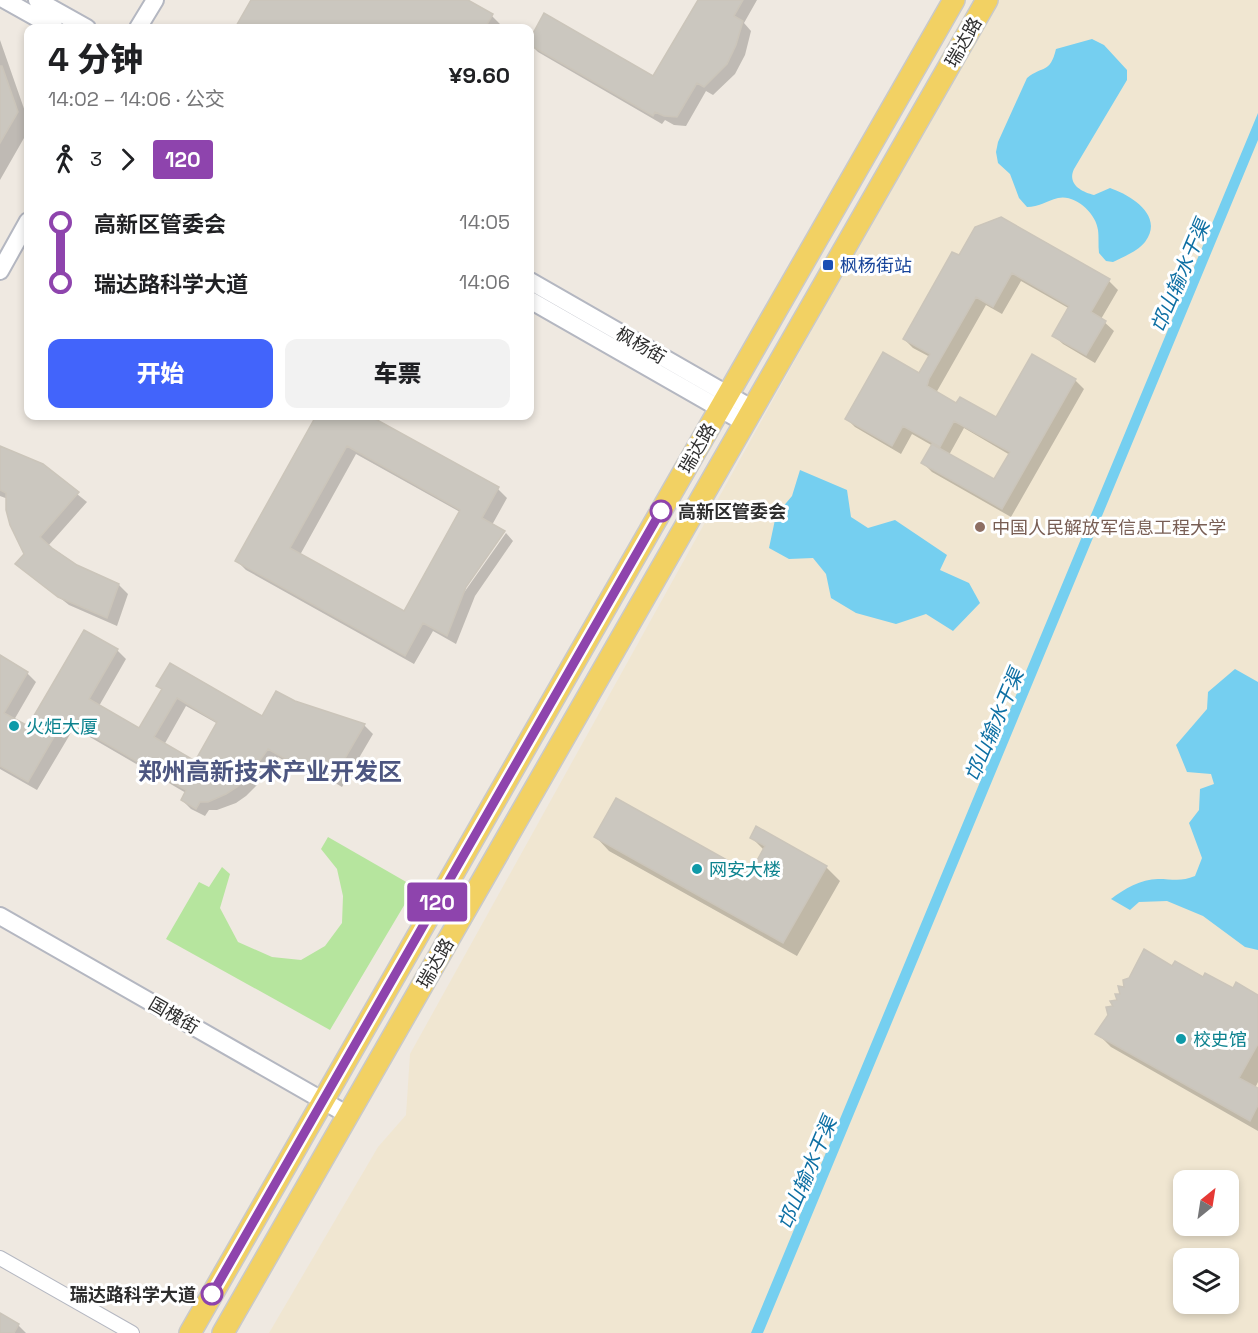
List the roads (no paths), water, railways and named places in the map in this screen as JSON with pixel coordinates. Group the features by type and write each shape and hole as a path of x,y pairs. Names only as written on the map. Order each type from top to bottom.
{"main road":[{"name":"瑞达路","path":"190,1333 954,0"},
{"name":"瑞达路","path":"223,1333 987,0"}],"street":[{"path":"5,0 48,24"},
{"path":"37,0 80,24"},
{"path":"140,24 155,0"},
{"path":"0,271 24,228"},
{"name":"枫杨街","path":"534,283 749,416"},
{"name":"枫杨街","path":"534,302 724,401"},
{"name":"国槐街","path":"0,915 348,1115"},
{"path":"0,1258 132,1333"}],"water":[{"path":"1092,39 1104,45 1127,70 1127,80 1074,169 1072,179 1076,186 1089,194 1094,195 1110,188 1127,196 1142,208 1151,223 1145,242 1130,254 1113,262 1106,261 1099,253 1096,224 1084,206 1071,199 1058,198 1027,207 1019,198 1010,174 998,163 996,152 998,142 1027,78 1048,66 1056,49"},
{"path":"1258,113 1258,140 763,1333 751,1333"},
{"path":"800,470 847,490 851,517 868,528 895,520 947,555 940,570 969,583 980,603 953,631 926,614 896,624 856,613 831,598 826,574 813,558 789,559 769,548 776,515 792,496"},
{"path":"1235,669 1258,682 1258,950 1245,947 1203,916 1167,901 1139,902 1130,910 1111,899 1127,888 1145,881 1181,880 1195,876 1202,858 1189,823 1199,810 1200,789 1214,784 1211,774 1187,772 1176,745 1207,709 1208,692"}],"place":[{"name":"枫杨街站","path":"828,265"},
{"name":"高新区管委会","path":"661,511"},
{"name":"中国人民解放军信息工程大学","path":"980,527"},
{"name":"火炬大厦","path":"14,726"},
{"name":"网安大楼","path":"697,869"},
{"name":"校史馆","path":"1181,1039"},
{"name":"瑞达路科学大道","path":"212,1294"}],"district":[{"name":"郑州高新技术产业开发区","path":"270,771"}],"water label":[{"name":"邙山输水干渠","path":"1180,276"},
{"name":"邙山输水干渠","path":"994,725"},
{"name":"邙山输水干渠","path":"807,1173"}]}
